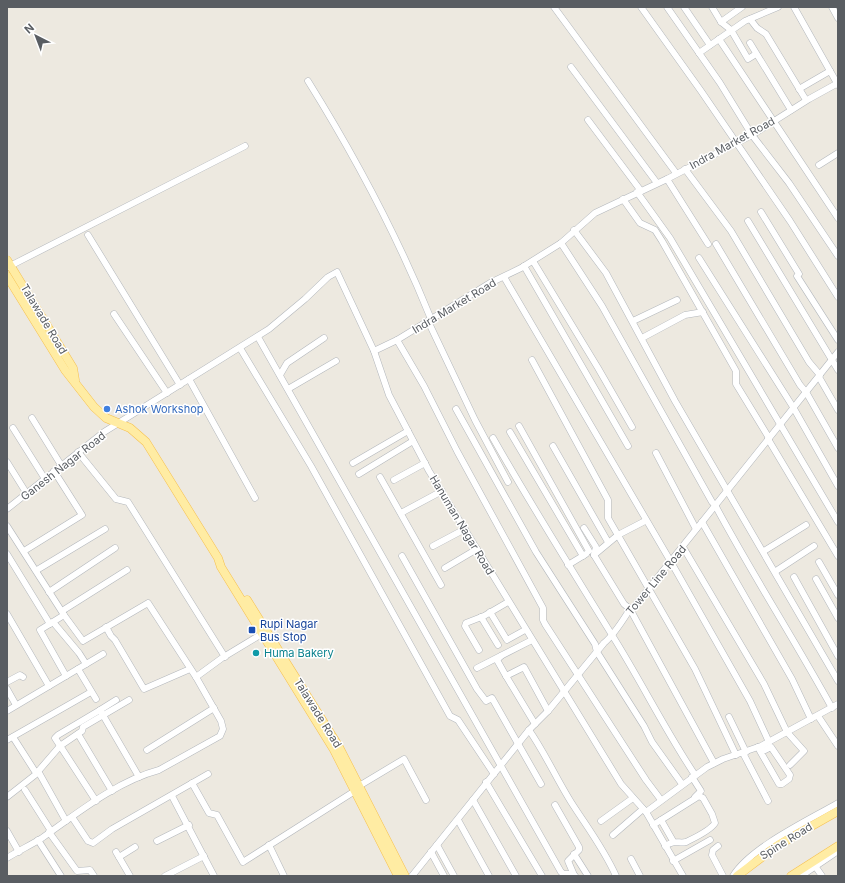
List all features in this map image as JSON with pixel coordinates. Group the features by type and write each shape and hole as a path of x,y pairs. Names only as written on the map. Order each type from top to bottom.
{"main road":[{"name":"Talawade Road","path":"9,264 73,368 75,381"},
{"name":"Talawade Road","path":"7,276 65,370 98,411 106,418 119,423 138,434 146,442 218,558 225,566 264,633 334,746 405,876"},
{"name":"Talawade Road","path":"358,788 398,876"},
{"name":"Spine Road","path":"737,876 778,845 838,810"},
{"path":"791,876 838,846"}],"street":[{"path":"554,7 676,173"},
{"path":"641,7 790,221 838,297"},
{"path":"667,7 720,83 752,135 789,183 838,256"},
{"path":"684,7 710,45"},
{"path":"712,7 721,22 731,30 748,59 756,54"},
{"path":"721,22 742,7"},
{"path":"699,53 731,30 750,19 778,7"},
{"path":"794,7 838,84"},
{"path":"832,7 838,18"},
{"path":"750,19 757,28 766,34 806,100"},
{"path":"719,38 838,218"},
{"path":"750,43 791,110"},
{"path":"571,67 658,183"},
{"path":"799,89 830,71"},
{"path":"308,81 338,130 388,220 429,320 474,420 508,482"},
{"name":"Indra Market Road","path":"374,351 397,340 429,320 533,261 561,243 595,213 667,179 752,135 806,100 838,84"},
{"path":"588,120 639,191 670,238 838,522"},
{"path":"9,264 245,146"},
{"path":"819,165 837,155"},
{"path":"685,169 725,221 769,292 838,410"},
{"path":"667,179 708,244"},
{"path":"623,199 640,223 655,230 736,371 736,384 838,556"},
{"path":"761,212 799,274 797,276 838,340"},
{"path":"748,221 838,370"},
{"path":"574,230 606,273 675,401 776,571 838,681"},
{"path":"88,235 180,385"},
{"path":"561,243 602,306 742,555 777,612 832,708"},
{"path":"716,244 800,385 806,392 838,448"},
{"path":"699,258 793,407 838,486"},
{"path":"533,261 598,368 632,428"},
{"path":"524,266 628,446"},
{"path":"119,423 258,337 305,299 328,277 337,272 374,351"},
{"path":"504,277 671,562 750,701 769,742"},
{"path":"633,322 676,300"},
{"path":"642,338 685,315 703,312"},
{"path":"114,314 167,393"},
{"path":"258,337 561,872 564,874 574,875 568,861 579,847 556,805"},
{"path":"280,375 287,363 324,338"},
{"path":"397,340 424,386 456,451 543,608 543,620 572,664 577,675 661,800"},
{"path":"240,348 315,473 450,716 458,720 494,774"},
{"name":"Hanuman Nagar Road","path":"374,351 390,395 413,441 442,491 525,630 621,784 644,810 683,876"},
{"name":"Tower Line Road","path":"412,876 529,730 548,711 577,675 613,636 615,630 630,609 634,607 671,562 838,352"},
{"path":"532,360 608,500 607,515 695,669 736,755"},
{"path":"288,389 336,361"},
{"path":"189,379 255,498"},
{"path":"456,409 536,552 595,644 597,652 644,726 652,742 682,784"},
{"path":"32,418 61,465"},
{"name":"Ganesh Nagar Road","path":"7,508 27,494 61,465 104,432 119,423"},
{"path":"519,426 592,553 624,604 630,609 714,763"},
{"path":"12,428 45,479"},
{"path":"353,463 408,431"},
{"path":"510,432 583,556"},
{"path":"493,438 568,565 613,636 670,738 694,776 700,793 652,823"},
{"path":"359,474 413,441"},
{"path":"553,446 608,542"},
{"path":"78,452 116,499 128,502 225,657"},
{"path":"656,453 696,529"},
{"path":"7,462 27,494"},
{"path":"394,480 425,462"},
{"path":"24,551 82,515 54,471"},
{"path":"380,477 441,585"},
{"path":"401,513 442,491"},
{"path":"568,565 583,556 592,553 618,535 646,521"},
{"path":"702,522 792,679 811,719"},
{"path":"764,551 806,525"},
{"path":"7,526 37,570 49,592 83,640 148,603 196,677 222,721 224,728 220,736 158,770 139,777 112,791 38,840 7,858"},
{"path":"584,528 596,547 592,553"},
{"path":"37,570 105,529"},
{"path":"433,546 465,529"},
{"path":"683,546 764,684 787,732 804,751 790,765"},
{"path":"776,571 814,546"},
{"path":"49,592 114,548"},
{"path":"444,568 477,549"},
{"path":"7,554 52,623 79,653 86,664"},
{"path":"402,556 477,689 486,701 492,698 541,784"},
{"path":"819,562 838,595"},
{"path":"66,676 40,630 127,570"},
{"path":"794,577 838,656"},
{"path":"816,579 838,618"},
{"path":"479,650 465,624 508,602"},
{"path":"490,612 507,640 525,630"},
{"path":"7,614 49,686"},
{"path":"481,617 498,645"},
{"path":"106,628 115,640 144,689 190,668"},
{"path":"196,677 264,633"},
{"path":"477,668 532,640"},
{"path":"7,711 102,654"},
{"path":"500,656 497,660 535,724"},
{"path":"506,676 524,667 548,711"},
{"path":"78,669 96,699"},
{"path":"7,682 20,675 24,677"},
{"path":"7,690 16,705"},
{"path":"7,740 91,692"},
{"path":"8,795 37,772 60,746 82,731 83,727 116,700"},
{"path":"96,801 60,746 56,737 101,712 129,700"},
{"path":"759,750 769,742 838,704"},
{"path":"147,750 214,708"},
{"path":"101,712 139,777"},
{"path":"818,716 838,746"},
{"path":"729,717 768,801"},
{"path":"529,730 542,748 571,801 600,846 616,876"},
{"path":"78,734 112,791"},
{"path":"13,737 69,819 91,843 112,829 208,774"},
{"path":"613,835 644,810 714,763 744,752 770,747 790,775 789,778 782,784 779,784 759,750"},
{"path":"192,783 209,813 217,815 243,862 404,759 426,800"},
{"path":"486,782 542,876"},
{"path":"25,790 50,832 77,871 90,870 94,876"},
{"path":"172,796 189,825 214,876"},
{"path":"652,823 661,820 701,796 712,814 715,823 710,828 684,842 673,841 665,846"},
{"path":"601,821 633,798"},
{"path":"472,802 516,876"},
{"path":"734,876 749,859 764,847 838,803"},
{"path":"458,820 489,876"},
{"path":"661,820 673,841"},
{"path":"157,841 189,825"},
{"path":"7,830 19,852"},
{"path":"38,840 61,876"},
{"path":"673,861 710,840"},
{"path":"269,845 284,876"},
{"path":"437,845 454,876"},
{"path":"718,846 713,850 712,854 723,876"},
{"path":"130,876 118,855 135,847"},
{"path":"801,876 838,851"},
{"path":"431,852 444,876"},
{"path":"574,854 588,876"},
{"path":"165,876 204,856"},
{"path":"630,859 640,876"},
{"path":"815,866 822,876"}],"place":[{"name":"Ashok Workshop","path":"107,409"},
{"name":"Rupi Nagar Bus Stop","path":"252,630"},
{"name":"Huma Bakery","path":"256,653"}]}
